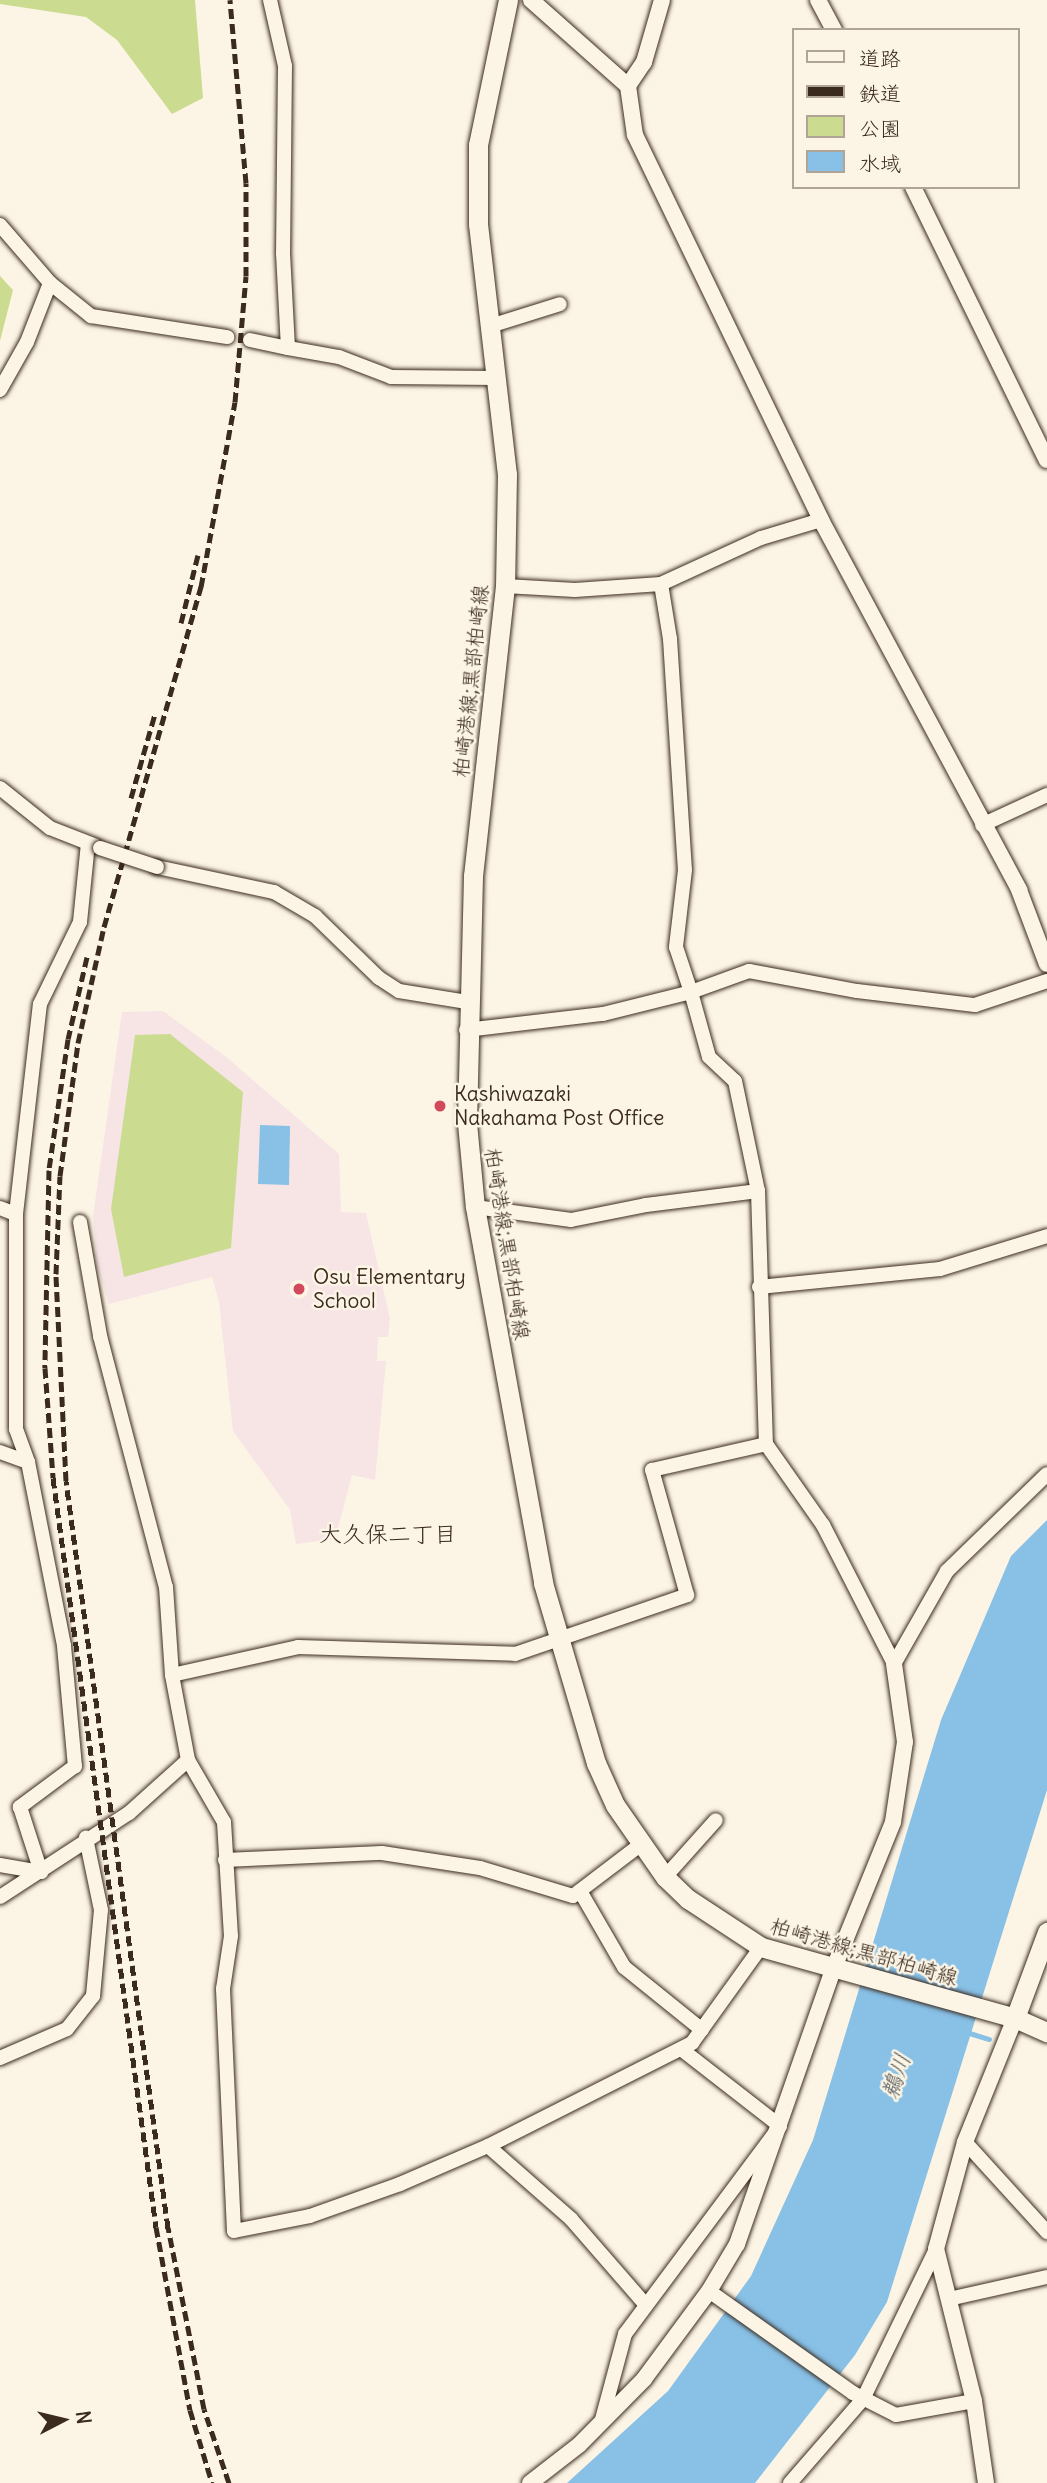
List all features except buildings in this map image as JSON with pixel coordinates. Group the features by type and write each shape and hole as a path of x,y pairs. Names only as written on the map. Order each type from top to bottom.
{"main road":[{"name":"柏崎港線;黒部柏崎線","path":"508,0 478,145 478,224 507,474 505,586 473,876 466,1030 467,1123 475,1207 529,1511 559,1642 596,1763 640,1845 665,1877 722,1924 761,1947 839,1972 995,2012 1047,2032"},
{"path":"1015,2018 1045,1942"}],"street":[{"path":"270,0 285,66 283,253 289,348"},
{"path":"531,0 628,86 635,135 821,520 1019,890 1047,964"},
{"path":"628,86 644,62 662,0"},
{"path":"818,0 833,28"},
{"path":"914,189 1047,460"},
{"path":"0,225 50,283 90,316 227,337"},
{"path":"0,390 27,342 50,283"},
{"path":"490,326 560,304"},
{"path":"250,340 339,357 391,377 496,378"},
{"path":"505,586 575,590 660,584 761,537 821,520"},
{"path":"530,2483 601,2423 645,2379 714,2295 737,2244 893,1822 905,1742 894,1664 823,1525 766,1444 758,1191 735,1081 709,1057 676,947 685,870 670,639 660,584"},
{"path":"0,788 50,828 94,846 157,867 274,891 316,916 379,978 399,990 467,1002"},
{"path":"982,825 1047,795"},
{"path":"41,1872 20,1807 75,1766 64,1646 28,1462 16,1429 16,1214 40,1004 80,922 94,846"},
{"path":"466,1030 603,1014 691,992 749,971 857,991 975,1005 1047,981"},
{"path":"475,1207 571,1220 646,1205 758,1191"},
{"path":"0,1208 16,1214"},
{"path":"80,1222 100,1336 166,1587 172,1675 188,1760 224,1822 231,1936 223,1989 234,2231 310,2216 488,2146 681,2049 702,2030 761,1947"},
{"path":"759,1287 940,1269 1047,1236"},
{"path":"172,1675 298,1647 515,1654 559,1642 687,1595 652,1470 766,1444"},
{"path":"0,1452 28,1462"},
{"path":"894,1664 947,1571 1047,1474"},
{"path":"0,1897 41,1872 86,1838 129,1813 188,1760"},
{"path":"665,1877 716,1820"},
{"path":"0,2058 67,2029 93,1996 101,1910 86,1838"},
{"path":"225,1860 382,1853 480,1868 573,1896 640,1845"},
{"path":"0,1865 41,1872"},
{"path":"580,1891 624,1967 702,2030"},
{"path":"790,2483 858,2396 936,2249 965,2142 1015,2018"},
{"path":"681,2049 780,2126"},
{"path":"601,2423 625,2333 780,2126"},
{"path":"965,2142 1047,2232"},
{"path":"488,2146 572,2219 645,2304"},
{"path":"936,2249 974,2401 986,2483"},
{"path":"948,2299 1047,2277"},
{"path":"714,2295 858,2396 896,2415 974,2401"}],"shaded area":[{"name":"Osu Elementary School","path":"163,1011 225,1056 339,1154 341,1212 366,1213 390,1319 388,1337 378,1337 377,1361 386,1361 375,1480 352,1475 335,1539 296,1544 290,1510 233,1431 219,1302 212,1277 109,1304 97,1266 93,1216 122,1012"}],"green space":[{"path":"0,0 195,0 203,98 172,114 117,40 86,17 0,4"},
{"path":"0,276 13,290 0,341"},
{"path":"170,1034 243,1092 231,1248 124,1277 111,1209 135,1035"}],"water":[{"path":"260,1125 290,1126 289,1185 258,1184"},
{"name":"鵜川","path":"1047,1520 1047,1790 887,2302 855,2355 755,2483 567,2483 668,2391 751,2276 813,2140 941,1720 1011,1556"}],"waterway":[{"path":"966,2032 989,2039"}],"railway":[{"path":"229,2483 204,2409 168,2228 66,1481 56,1274 60,1176 78,1043 104,927 201,587 235,402 246,276 246,183 230,0"},
{"path":"181,623 198,555"},
{"path":"131,798 155,714"},
{"path":"87,957 68,1039 49,1170 45,1368 53,1478 156,2227 190,2410 212,2483"}],"place":[{"name":"Kashiwazaki Nakahama Post Office","path":"440,1106"},
{"name":"Osu Elementary School","path":"299,1289"}],"district":[{"name":"大久保二丁目","path":"388,1534"}]}
